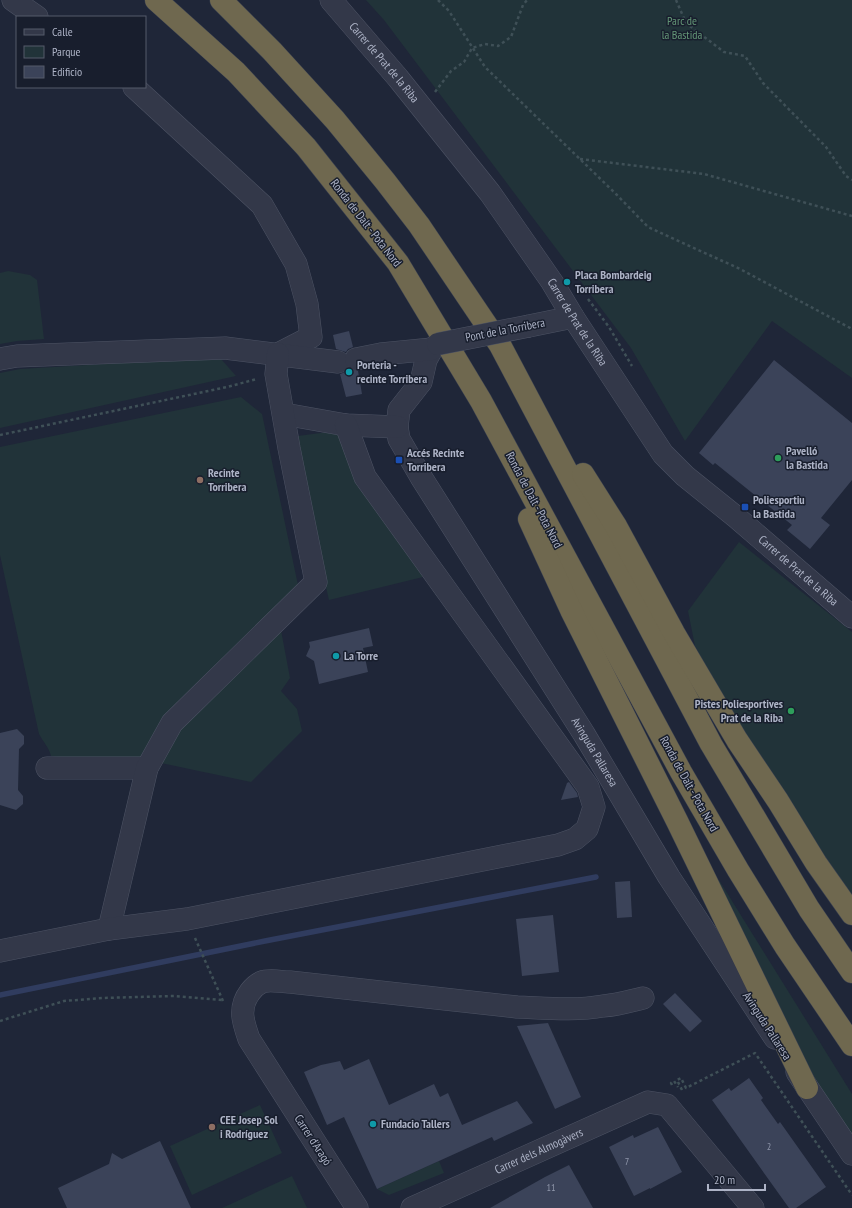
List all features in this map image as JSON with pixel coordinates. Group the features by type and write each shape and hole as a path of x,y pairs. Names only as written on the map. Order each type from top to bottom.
{"highway":[{"name":"Ronda de Dalt - Pota Nord","path":"156,0 236,72 306,147 398,263 440,348 481,401 681,772 738,870 785,946 852,1045"},
{"path":"221,0 335,120 424,232 500,345 616,526 674,633 737,740 778,801 816,863 852,914"},
{"path":"500,345 711,744 809,909 852,972"},
{"path":"440,348 677,821 807,1088"}],"street":[{"path":"12,0 36,16"},
{"name":"Carrer de Prat de la Riba","path":"331,0 398,78 490,193 552,282 573,317 663,454 685,476 736,517 852,617"},
{"path":"109,929 147,768 172,723 316,582 289,448 276,374 278,354 311,338 307,304 296,264 262,205 135,88"},
{"name":"Pont de la Torribera","path":"0,358 17,356 225,348 347,360 381,354 440,348 528,326 573,317"},
{"name":"Avinguda Pallaresa","path":"440,348 426,360 420,382 399,410 397,427 399,439 411,461 584,734 670,877 807,1088 852,1154"},
{"path":"284,414 346,425 397,427"},
{"path":"0,951 109,929 187,919 558,845 575,840 587,829 594,807 588,786 365,477 346,425"},
{"path":"47,768 147,768"},
{"path":"242,1010 245,999 253,988 262,982 271,981 516,1007 568,1009 603,1007 643,998"},
{"name":"Carrer d'Aragó","path":"242,1010 244,1024 250,1039 357,1208"},
{"name":"Carrer dels Almogàvers","path":"412,1208 648,1102 667,1105 753,1208"}],"path":[{"path":"438,0 449,11 485,67 580,159 648,228 740,269 852,329"},
{"path":"418,103 433,95 451,70 464,62 472,48 485,44 498,46 511,37 523,5 527,0"},
{"path":"676,0 686,23 724,52 745,56 762,84 826,147 846,176 852,180"},
{"path":"580,159 704,174 852,216"},
{"path":"0,435 227,387"},
{"path":"197,943 228,1011 242,1010"},
{"path":"0,1021 64,1001 174,996 222,1000"},
{"path":"694,1085 755,1053 852,1195"}],"green space":[{"name":"Parc de la Bastida","path":"366,0 852,0 852,378 772,321 685,441 631,348 384,20"},
{"path":"8,271 30,275 37,280 44,339 0,344 0,273"},
{"path":"205,358 221,359 236,376 0,428 0,373 20,369"},
{"path":"241,397 262,414 299,590 139,769 51,756 39,734 0,555 0,447"},
{"path":"335,431 342,433 423,577 329,600 295,452 295,442 298,436"},
{"name":"Pistes Poliesportives Prat de la Riba","path":"739,542 852,632 852,899 790,812 712,679 695,646 688,611"},
{"path":"280,625 290,678 281,691 297,709 302,731 251,782 161,763 178,726"},
{"path":"719,880 852,1094 852,1135 817,1083 712,882"},
{"path":"260,1105 282,1153 192,1195 170,1146"},
{"path":"439,1161 444,1173 389,1195 377,1189"},
{"path":"292,1176 307,1208 222,1208"}],"building":[{"path":"349,331 353,347 348,349 346,352 336,349 333,335"},
{"name":"Pavelló la Bastida","path":"774,360 852,423 852,480 821,518 830,525 810,549 787,530 792,525 715,463 713,465 699,453"},
{"path":"348,369 358,371 362,394 346,397 340,374"},
{"name":"La Torre","path":"369,628 373,646 363,648 368,672 319,684 314,661 306,656 310,647 309,642"},
{"path":"17,729 24,736 24,744 19,749 18,790 23,796 23,804 16,810 0,805 0,733"},
{"path":"569,782 577,793 578,797 561,800 567,783"},
{"path":"630,881 632,917 617,918 615,882"},
{"path":"553,915 559,972 522,976 516,919"},
{"path":"675,993 702,1021 690,1032 663,1004"},
{"path":"548,1023 581,1097 555,1109 517,1026"},
{"name":"Fundacio Tallers","path":"369,1059 389,1105 434,1084 440,1097 448,1093 462,1125 517,1101 533,1123 494,1141 492,1137 377,1189 344,1117 327,1125 304,1072 321,1065 340,1061 344,1070"},
{"path":"749,1078 763,1098 761,1100 778,1124 780,1122 826,1187 796,1208 789,1208 712,1100 729,1088 731,1091"},
{"path":"658,1127 682,1172 634,1196 609,1147 633,1135 634,1138"},
{"path":"160,1141 191,1208 67,1208 58,1188 109,1164 112,1153 122,1159"},
{"path":"569,1165 593,1208 490,1208 545,1177"}],"waterway":[{"path":"0,995 265,941 596,877"}],"place":[{"name":"Placa Bombardeig Torribera","path":"567,282"},
{"name":"Porteria - recinte Torribera","path":"349,372"},
{"name":"Pavelló la Bastida","path":"778,458"},
{"name":"Accés Recinte Torribera","path":"399,460"},
{"name":"Recinte Torribera","path":"200,480"},
{"name":"Poliesportiu la Bastida","path":"745,507"},
{"name":"La Torre","path":"336,656"},
{"name":"Pistes Poliesportives Prat de la Riba","path":"791,711"},
{"name":"Fundacio Tallers","path":"373,1124"},
{"name":"CEE Josep Sol i Rodríguez","path":"212,1127"}]}
